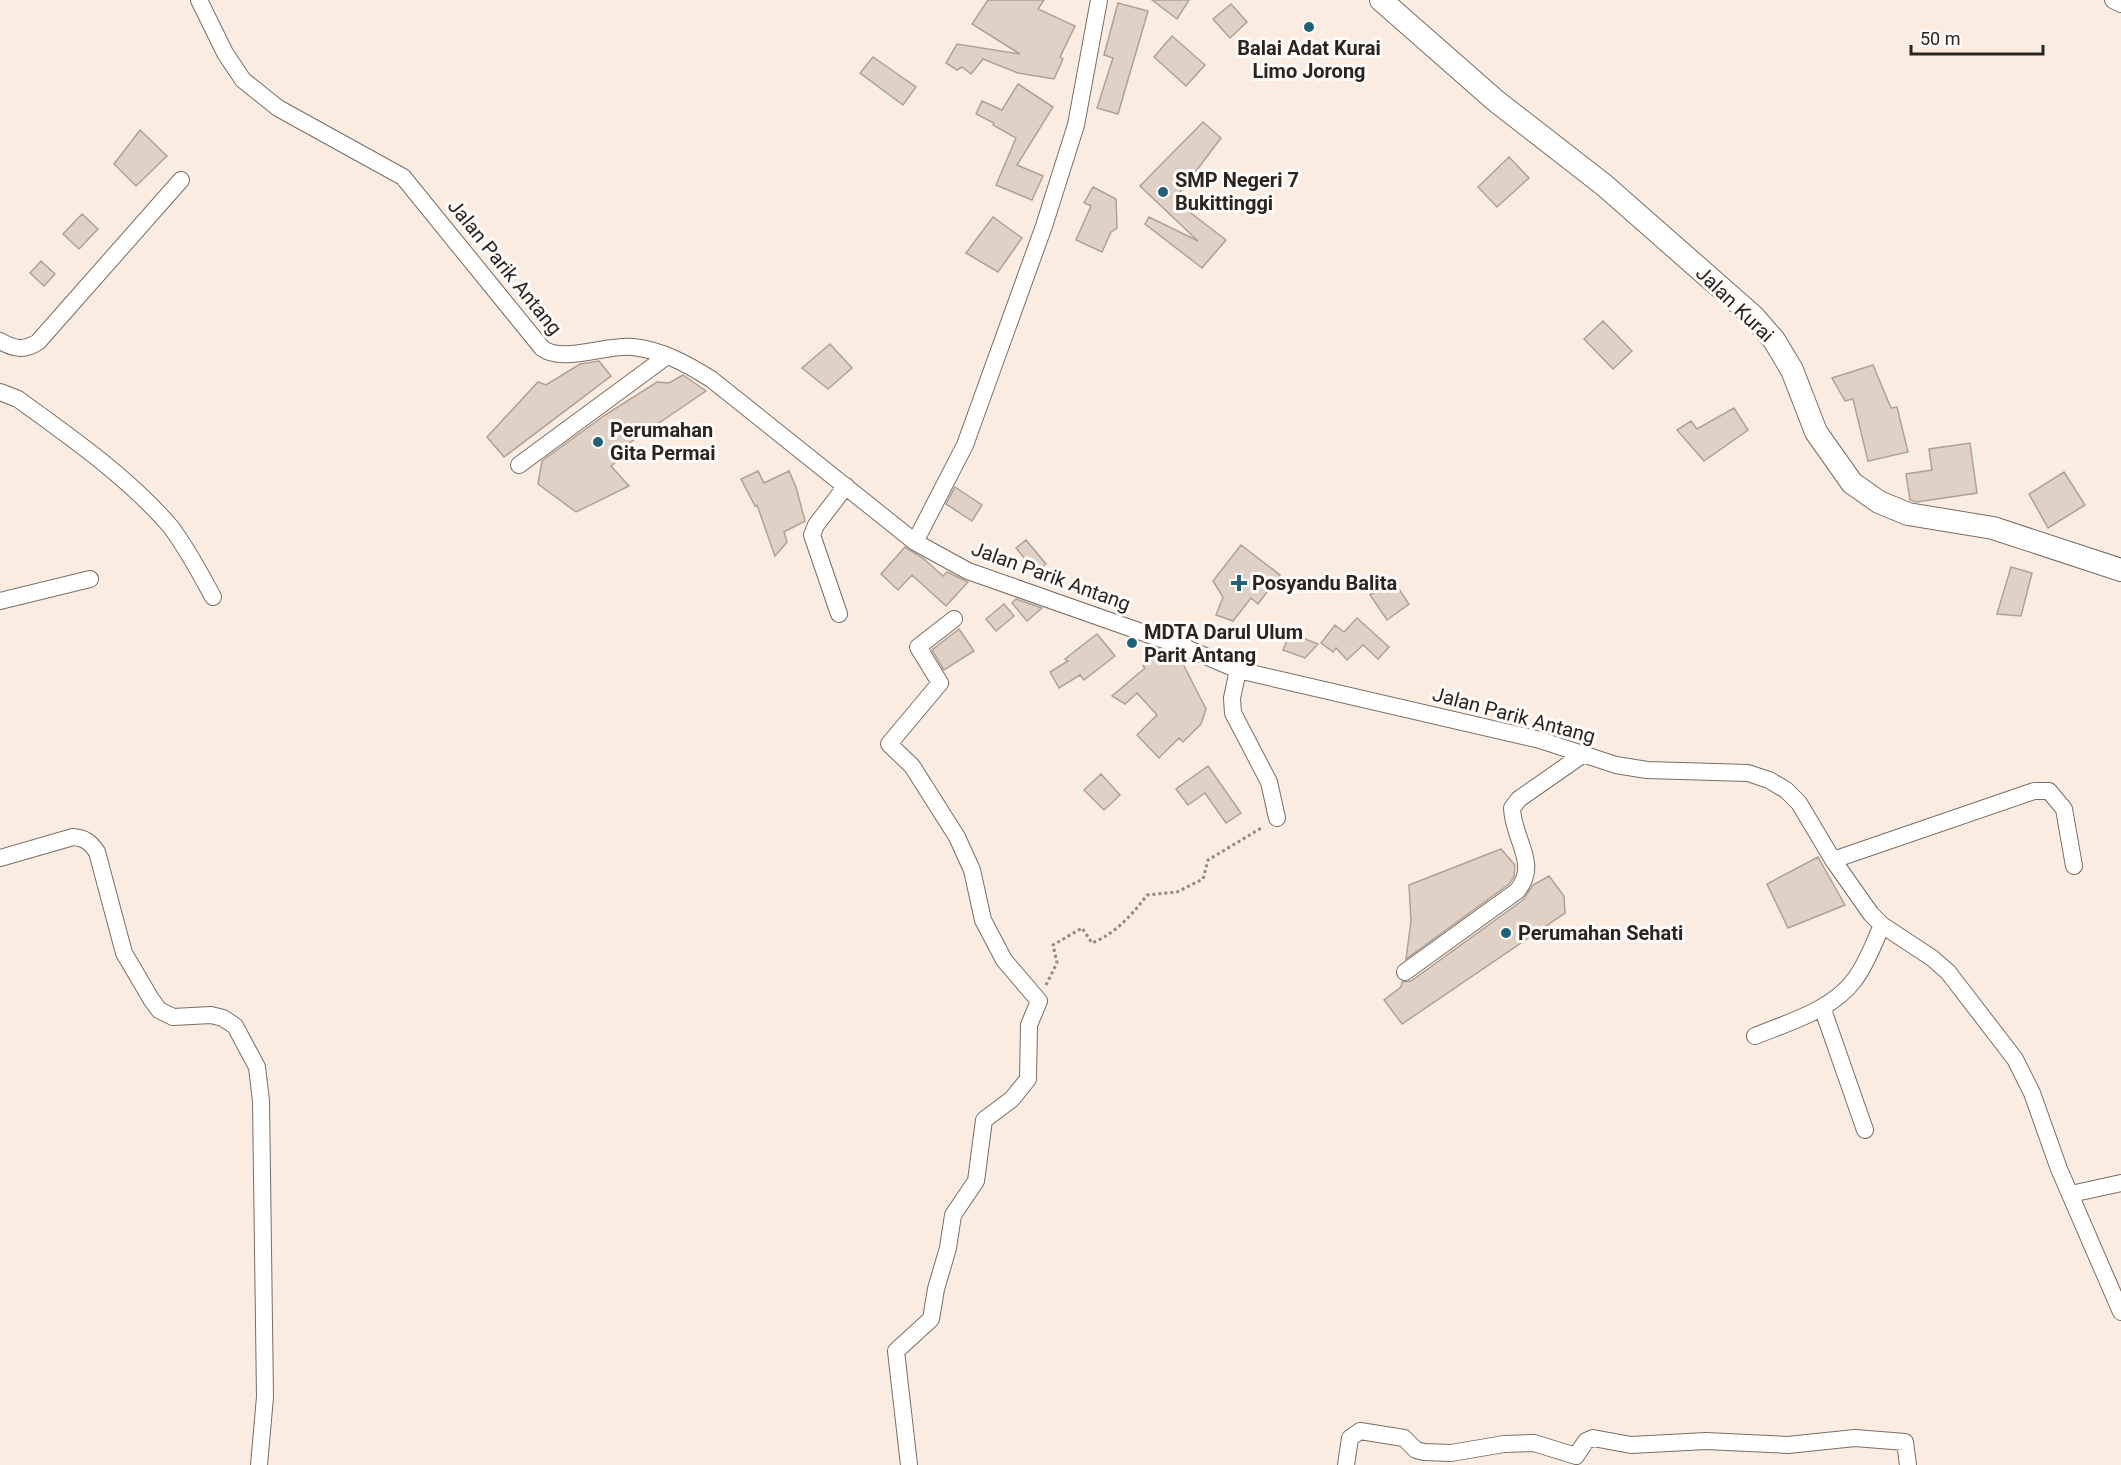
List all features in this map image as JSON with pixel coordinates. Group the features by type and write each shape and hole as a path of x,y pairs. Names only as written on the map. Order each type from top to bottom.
{"street":[{"name":"Jalan Parik Antang","path":"199,0 225,53 243,80 278,108 403,177 542,348 554,355 632,347 668,356 687,364 711,379 915,542 968,571 1184,646 1238,670 1540,740 1582,755 1647,770 1748,773 1769,780 1786,790 1799,804 1833,860 1871,914 1882,925 1932,958 1948,972 2015,1059 2032,1093 2071,1194 2121,1312"},
{"path":"915,542 964,445 1044,226 1076,125 1099,0"},
{"name":"Jalan Kurai","path":"1381,0 1496,101 1604,185 1753,316 1774,340 1792,369 1816,432 1852,483 1879,502 1908,514 1993,528 2058,547 2121,570"},
{"path":"2113,0 2121,4"},
{"path":"0,341 17,349 28,348 38,342 181,180"},
{"path":"519,465 668,356"},
{"path":"0,392 18,399 139,493 171,528 191,557 213,597"},
{"path":"839,614 812,535 816,525 846,486"},
{"path":"0,601 90,579"},
{"path":"909,1465 896,1351 932,1319 936,1289 948,1248 953,1215 976,1181 984,1120 1012,1099 1028,1079 1029,1025 1039,1001 1004,960 983,920 972,870 957,837 912,766 889,744 940,683 918,647 954,619"},
{"path":"1238,670 1232,698 1233,712 1269,782 1277,818"},
{"path":"1406,972 1517,891 1526,880 1528,870 1512,820 1512,808 1520,799 1582,755"},
{"path":"1833,860 2034,791 2049,791 2064,809 2074,866"},
{"path":"0,858 73,837 90,843 97,852 124,953 159,1010 173,1017 211,1015 223,1018 235,1026 256,1067 261,1101 265,1397 259,1465"},
{"path":"1755,1036 1822,1007 1855,980 1882,925"},
{"path":"1822,1007 1866,1130"},
{"path":"2071,1194 2121,1183"},
{"path":"1346,1465 1350,1438 1360,1431 1404,1438 1416,1450 1424,1452 1451,1453 1534,1443 1576,1456 1586,1441 1593,1438 1631,1445 1706,1441 1788,1445 1855,1438 1893,1440 1905,1443 1908,1465"}],"path":[{"path":"1039,1001 1057,963 1053,945 1083,928 1092,943 1105,938 1130,916 1147,895 1177,892 1203,879 1208,860 1277,818"}],"building":[{"path":"988,0 1044,0 1038,9 1075,26 1060,57 1063,59 1054,79 1018,73 983,59 971,74 962,67 957,70 946,63 957,44 1020,54 972,24"},
{"path":"1152,0 1189,0 1177,19"},
{"path":"1118,3 1148,11 1118,114 1097,108 1113,58 1104,55"},
{"path":"1231,4 1247,22 1230,38 1213,19"},
{"path":"1172,36 1205,65 1186,86 1154,57"},
{"path":"873,57 916,87 903,105 860,73"},
{"path":"1018,84 1053,107 1017,165 1043,176 1032,200 996,185 1016,138 976,114 982,101 1002,110"},
{"name":"SMP Negeri 7 Bukittinggi","path":"1203,122 1221,138 1174,200 1226,240 1202,268 1145,224 1149,217 1198,241 1140,186"},
{"path":"140,130 167,156 136,186 114,164"},
{"path":"1509,157 1529,178 1497,207 1478,187"},
{"path":"1093,187 1116,199 1117,228 1111,232 1102,252 1076,240 1091,206 1084,203"},
{"path":"82,214 98,229 79,249 63,234"},
{"path":"993,217 1022,238 998,272 966,253"},
{"path":"41,261 55,274 44,286 30,273"},
{"path":"1603,321 1632,351 1613,369 1584,339"},
{"path":"830,344 852,368 828,389 802,368"},
{"name":"Perumahan Gita Permai","path":"599,361 611,376 504,457 487,437 538,382 546,385 580,364"},
{"path":"1873,365 1891,408 1897,407 1908,452 1868,461 1853,399 1845,401 1832,378"},
{"name":"Perumahan Gita Permai","path":"683,375 706,391 622,448 625,455 611,466 629,486 576,512 538,484 542,461 605,415 657,382 669,383"},
{"path":"1734,408 1748,430 1704,461 1677,430 1691,421 1697,429"},
{"path":"1970,443 1977,493 1917,502 1910,500 1906,474 1932,470 1929,449"},
{"path":"758,471 764,483 789,471 805,521 784,532 787,542 775,556 757,505 755,506 741,479"},
{"path":"2064,472 2085,505 2048,528 2029,494"},
{"path":"955,487 982,505 972,521 946,504"},
{"path":"1026,540 1046,564 1036,572 1016,548"},
{"path":"1241,545 1280,575 1258,604 1251,598 1233,621 1216,615 1223,597 1213,581"},
{"path":"905,547 924,559 943,576 947,572 968,582 946,606 912,575 898,590 881,574"},
{"path":"2011,567 2032,573 2021,616 1997,614"},
{"path":"1393,580 1409,604 1387,620 1370,595"},
{"path":"1016,599 1042,608 1027,621 1012,603"},
{"path":"1004,604 1014,616 996,631 986,619"},
{"path":"1357,618 1389,647 1378,659 1363,645 1347,660 1336,648 1333,652 1321,643 1335,625 1344,632"},
{"path":"959,629 974,651 944,670 932,650"},
{"path":"1290,633 1318,644 1305,658 1283,650"},
{"path":"1097,634 1115,656 1084,680 1080,675 1059,688 1050,672 1068,661 1065,659"},
{"path":"1158,649 1179,656 1206,709 1201,724 1183,742 1179,738 1159,758 1137,735 1157,715 1137,693 1125,704 1112,696 1145,668 1143,666"},
{"path":"1208,766 1241,813 1226,823 1205,793 1188,805 1176,789"},
{"path":"1101,774 1120,795 1104,810 1084,790"},
{"name":"Perumahan Sehati","path":"1501,849 1515,865 1514,877 1509,884 1406,959 1411,921 1409,885"},
{"path":"1818,857 1845,905 1788,928 1767,884"},
{"name":"Perumahan Sehati","path":"1549,876 1564,896 1565,913 1402,1024 1384,1000 1401,987 1402,982 1411,981 1523,900 1533,885"}],"place":[{"name":"Balai Adat Kurai Limo Jorong","path":"1309,27"},
{"name":"SMP Negeri 7 Bukittinggi","path":"1163,192"},
{"name":"Perumahan Gita Permai","path":"598,442"},
{"name":"Posyandu Balita","path":"1239,583"},
{"name":"MDTA Darul Ulum Parit Antang","path":"1132,643"},
{"name":"Perumahan Sehati","path":"1506,933"}]}
